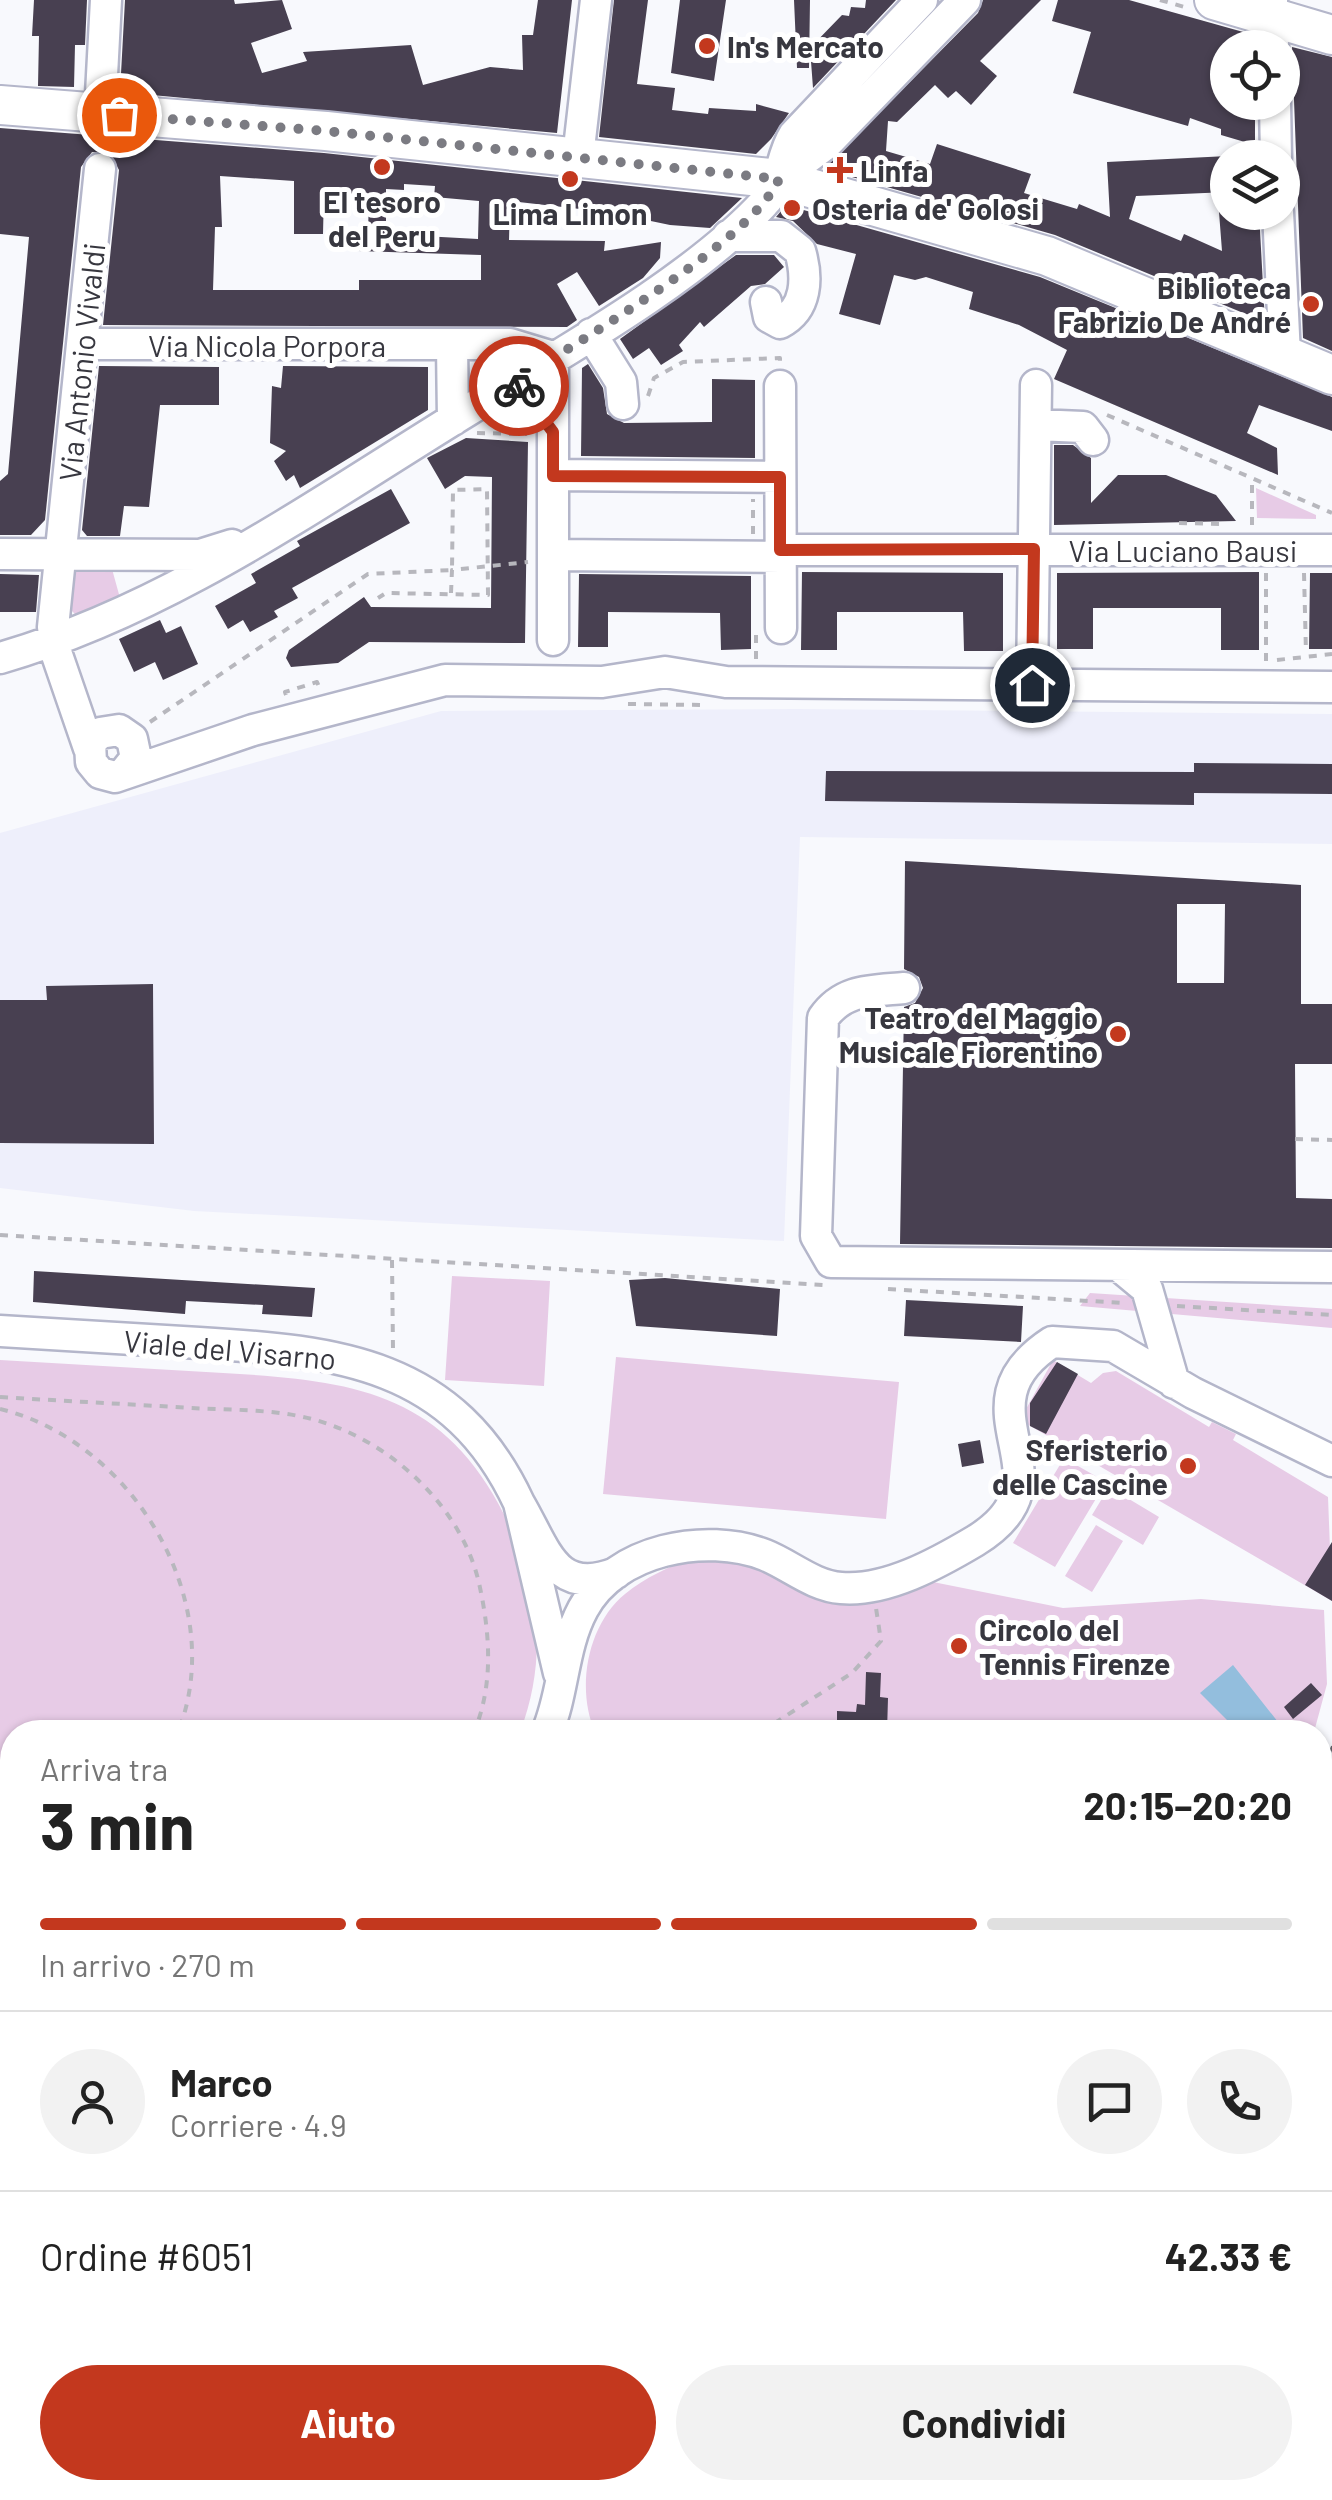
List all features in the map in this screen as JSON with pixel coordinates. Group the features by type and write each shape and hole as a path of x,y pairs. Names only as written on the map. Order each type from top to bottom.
{"main road":[{"path":"1214,0 1272,22 1332,35"},
{"path":"0,106 578,156 779,179 1047,256 1332,375"}],"street":[{"path":"100,114 106,0"},
{"path":"578,156 596,0"},
{"path":"0,658 54,642 118,616 210,570 276,526 459,427 516,382 591,334 728,236 766,202 794,136 922,0"},
{"path":"779,179 826,144 965,0"},
{"name":"Via Antonio Vivaldi","path":"54,642 100,169"},
{"path":"1279,230 1285,355"},
{"path":"728,236 780,236 800,252 804,297 792,317 780,323 770,317 766,302"},
{"path":"591,334 631,404"},
{"name":"Via Nicola Porpora","path":"82,344 510,344 553,357"},
{"path":"452,345 459,427"},
{"path":"544,434 553,357"},
{"path":"516,382 544,434 553,476 538,560 554,640"},
{"name":"Via Luciano Bausi","path":"1032,685 1036,385"},
{"path":"780,386 767,482 780,628"},
{"path":"1036,426 1099,427"},
{"path":"553,476 767,482"},
{"path":"0,554 206,554 276,526"},
{"name":"Via Luciano Bausi","path":"538,560 771,551 1332,550"},
{"path":"110,554 120,566 127,588 118,616"},
{"path":"54,642 74,704 136,758 124,774"},
{"path":"253,730 186,741 114,738 90,762 100,773 124,774 253,730 445,680 602,682 665,672 726,682 1332,687"},
{"path":"904,988 857,992 842,998 823,1018 816,1223 823,1256 838,1265 1332,1267"},
{"path":"1118,1265 1137,1279 1153,1304 1174,1382 1332,1461"},
{"name":"Viale del Visarno","path":"0,1332 258,1346 340,1356 393,1373 442,1402 472,1430 502,1466 552,1560 571,1578 588,1582 670,1549 714,1544 767,1556 824,1585 844,1589 874,1586 974,1542 1009,1516 1017,1502 1020,1466 1009,1429 1009,1400 1020,1376 1043,1348 1062,1340 1113,1346 1174,1382"},
{"name":"Viale del Visarno","path":"519,1503 568,1720"},
{"name":"Viale del Visarno","path":"552,1720 582,1610 595,1592 623,1570"}],"path":[{"path":"631,404 650,394 654,378 683,362 698,359 780,358 780,386"},
{"path":"459,427 544,434"},
{"path":"1099,427 1252,479 1332,513"},
{"path":"1252,479 1252,530"},
{"path":"767,482 771,551"},
{"path":"378,598 386,594 488,595 487,489 453,490 451,594"},
{"path":"1166,524 1223,522 1223,530"},
{"path":"114,738 368,574 538,560"},
{"path":"1304,568 1306,654"},
{"path":"1266,663 1268,576"},
{"path":"627,704 704,705"},
{"path":"1295,1139 1332,1140"},
{"path":"0,1235 830,1286"},
{"path":"392,1260 393,1373"},
{"path":"886,1289 1332,1315"},
{"path":"0,1397 257,1411 312,1419 354,1435 399,1463 440,1505 476,1570 488,1623 489,1669 477,1720"},
{"path":"0,1409 24,1415 72,1439 113,1472 150,1518 170,1558 187,1618 190,1672 180,1720"},
{"path":"780,1720 852,1673 881,1641 874,1586"}],"shaded area":[{"path":"1256,488 1316,515 1316,519 1257,518"},
{"path":"74,566 112,569 120,598 78,617 64,603"},
{"path":"796,709 1332,714 1332,844 800,837 784,1241 194,1211 0,1188 0,833 441,711"},
{"path":"452,1276 550,1281 544,1386 445,1380"},
{"path":"1090,1293 1332,1309 1332,1328 1080,1306"},
{"path":"616,1357 899,1382 886,1519 603,1494"},
{"path":"0,1360 258,1375 349,1388 389,1400 425,1420 458,1447 487,1484 523,1557 537,1632 534,1682 524,1720 0,1720"},
{"name":"Sferisterio delle Cascine","path":"1053,1360 1091,1383 1103,1373 1116,1371 1209,1427 1212,1422 1236,1434 1233,1440 1328,1497 1332,1601 1020,1420"},
{"path":"1064,1458 1106,1482 1055,1567 1013,1543"},
{"path":"1109,1487 1159,1517 1143,1545 1092,1515"},
{"path":"1096,1525 1123,1541 1092,1592 1065,1576"},
{"name":"Circolo del Tennis Firenze","path":"694,1555 735,1556 825,1598 851,1603 886,1598 923,1580 1063,1608 1201,1599 1324,1610 1327,1684 1317,1720 591,1720 586,1678 594,1640 612,1607 650,1577"}],"water":[{"path":"1233,1665 1276,1720 1227,1720 1200,1693"}],"building":[{"path":"34,0 87,0 85,45 75,45 74,87 38,86 39,36 32,36"},
{"path":"125,0 234,0 235,4 282,0 292,29 251,43 262,73 307,61 303,52 411,45 423,85 490,67 523,70 522,35 533,35 538,0 572,0 557,133 120,92"},
{"path":"614,0 648,0 637,84 675,88 672,110 708,114 709,108 756,111 756,104 789,113 771,139 756,154 599,137"},
{"path":"680,0 726,0 714,81 671,73"},
{"name":"In's Mercato","path":"794,0 810,0 809,68 797,68"},
{"path":"866,0 896,0 813,88 810,48 842,15 849,16 851,7 865,8"},
{"path":"983,0 1041,0 980,61 997,76 971,105 956,91 948,98 935,85 897,122 888,121 886,151 930,164 937,144 1031,174 1024,193 1077,209 1079,204 1110,217 1107,162 1210,157 1210,193 1136,196 1129,219 1181,241 1184,234 1222,251 1220,230 1260,230 1265,322 1055,235 824,169 978,13"},
{"path":"1058,0 1129,0 1236,30 1210,30 1210,120 1255,120 1255,140 1221,135 1221,129 1190,118 1188,126 1073,93 1091,32 1052,21"},
{"path":"1300,49 1332,57 1332,351 1303,338 1300,140 1296,140 1295,120 1300,120"},
{"path":"0,128 324,153 742,198 710,228 670,225 646,220 646,215 580,213 580,209 510,201 509,240 605,241 604,251 661,242 660,258 643,278 599,306 577,272 557,284 577,320 567,327 103,325 119,170 110,153 92,152 81,167 45,520 31,535 0,535 0,481 8,474 29,237 0,234","holes":["220,176 294,181 294,234 323,234 324,191 369,196 368,233 356,234 358,251 481,255 481,280 359,280 359,290 213,290 215,227 222,227","404,184 435,186 434,197 479,201 478,239 386,234 386,189 404,190"]},
{"path":"786,205 1040,277 1332,397 1332,431 1259,405 1247,433 1277,448 1278,475 1054,379 1067,350 1019,325 969,309 973,292 926,277 915,280 894,275 880,325 839,314 856,254 817,244 793,221 776,217"},
{"path":"736,255 774,255 784,267 765,284 751,286 704,327 700,322 679,345 683,351 661,365 649,348 633,359 620,339"},
{"path":"588,364 603,388 607,414 624,423 712,422 712,379 755,380 755,458 581,456 582,368"},
{"path":"99,366 219,367 219,405 160,405 149,507 124,506 120,536 87,536 82,530"},
{"path":"283,366 428,367 428,410 300,488 294,475 286,481 274,461 286,451 270,443 272,386 281,388"},
{"path":"466,438 528,442 525,643 369,642 338,663 291,667 286,658 289,650 364,597 371,607 491,608 492,477 465,476 445,489 427,458"},
{"path":"1054,445 1073,445 1091,458 1091,503 1118,475 1166,475 1216,495 1236,521 1054,525"},
{"path":"391,489 410,523 292,588 298,598 274,611 278,617 250,632 243,620 228,629 215,606 256,583 251,574 300,546 297,541"},
{"path":"802,572 1003,573 1003,651 964,651 963,612 837,612 837,650 801,650"},
{"path":"1259,572 1259,650 1221,650 1221,608 1093,608 1093,649 1057,649 1057,573"},
{"path":"1310,573 1332,573 1332,649 1309,649"},
{"path":"0,574 39,575 36,612 0,612"},
{"path":"579,574 751,576 751,649 721,650 720,613 608,612 608,647 578,647"},
{"path":"160,620 166,633 181,626 198,664 163,680 155,662 134,672 119,639"},
{"path":"1194,763 1332,764 1332,794 1194,793 1194,805 825,801 826,771 1194,772"},
{"name":"Teatro del Maggio Musicale Fiorentino","path":"905,861 1301,885 1301,1004 1332,1004 1332,1064 1295,1064 1296,1198 1332,1199 1332,1248 900,1244 904,1007 915,1003 923,988 919,977 904,969","holes":["1177,904 1225,904 1224,983 1177,983"]},
{"path":"153,984 154,1144 0,1143 0,1000 47,1000 46,986"},
{"path":"34,1271 315,1288 312,1317 262,1314 263,1305 186,1301 185,1314 33,1302"},
{"path":"665,1278 780,1289 777,1336 636,1326 629,1280"},
{"path":"906,1300 1023,1306 1021,1342 904,1336"},
{"path":"1057,1362 1078,1374 1046,1434 1030,1426 1030,1403"},
{"path":"980,1440 984,1463 962,1467 958,1444"},
{"path":"1332,1542 1332,1601 1305,1585"},
{"path":"866,1672 881,1673 880,1697 888,1698 887,1720 837,1720 837,1711 856,1712 857,1704 865,1705"},
{"path":"1311,1683 1322,1695 1293,1719 1284,1707"}],"way so far":[{"path":"119,115 326,131 779,179 766,202 728,236 591,334 516,382 519,386"}],"place":[{"name":"In's Mercato","path":"707,46"},
{"name":"El tesoro del Peru","path":"382,167"},
{"name":"Linfa","path":"840,170"},
{"name":"Lima Limon","path":"570,179"},
{"name":"Osteria de' Golosi","path":"792,208"},
{"name":"Biblioteca Fabrizio De André","path":"1311,304"},
{"name":"Teatro del Maggio Musicale Fiorentino","path":"1118,1034"},
{"name":"Sferisterio delle Cascine","path":"1188,1466"},
{"name":"Circolo del Tennis Firenze","path":"959,1646"}],"route":[{"path":"519,386 553,432 553,476 780,477 780,550 1034,549 1032,685"}]}
